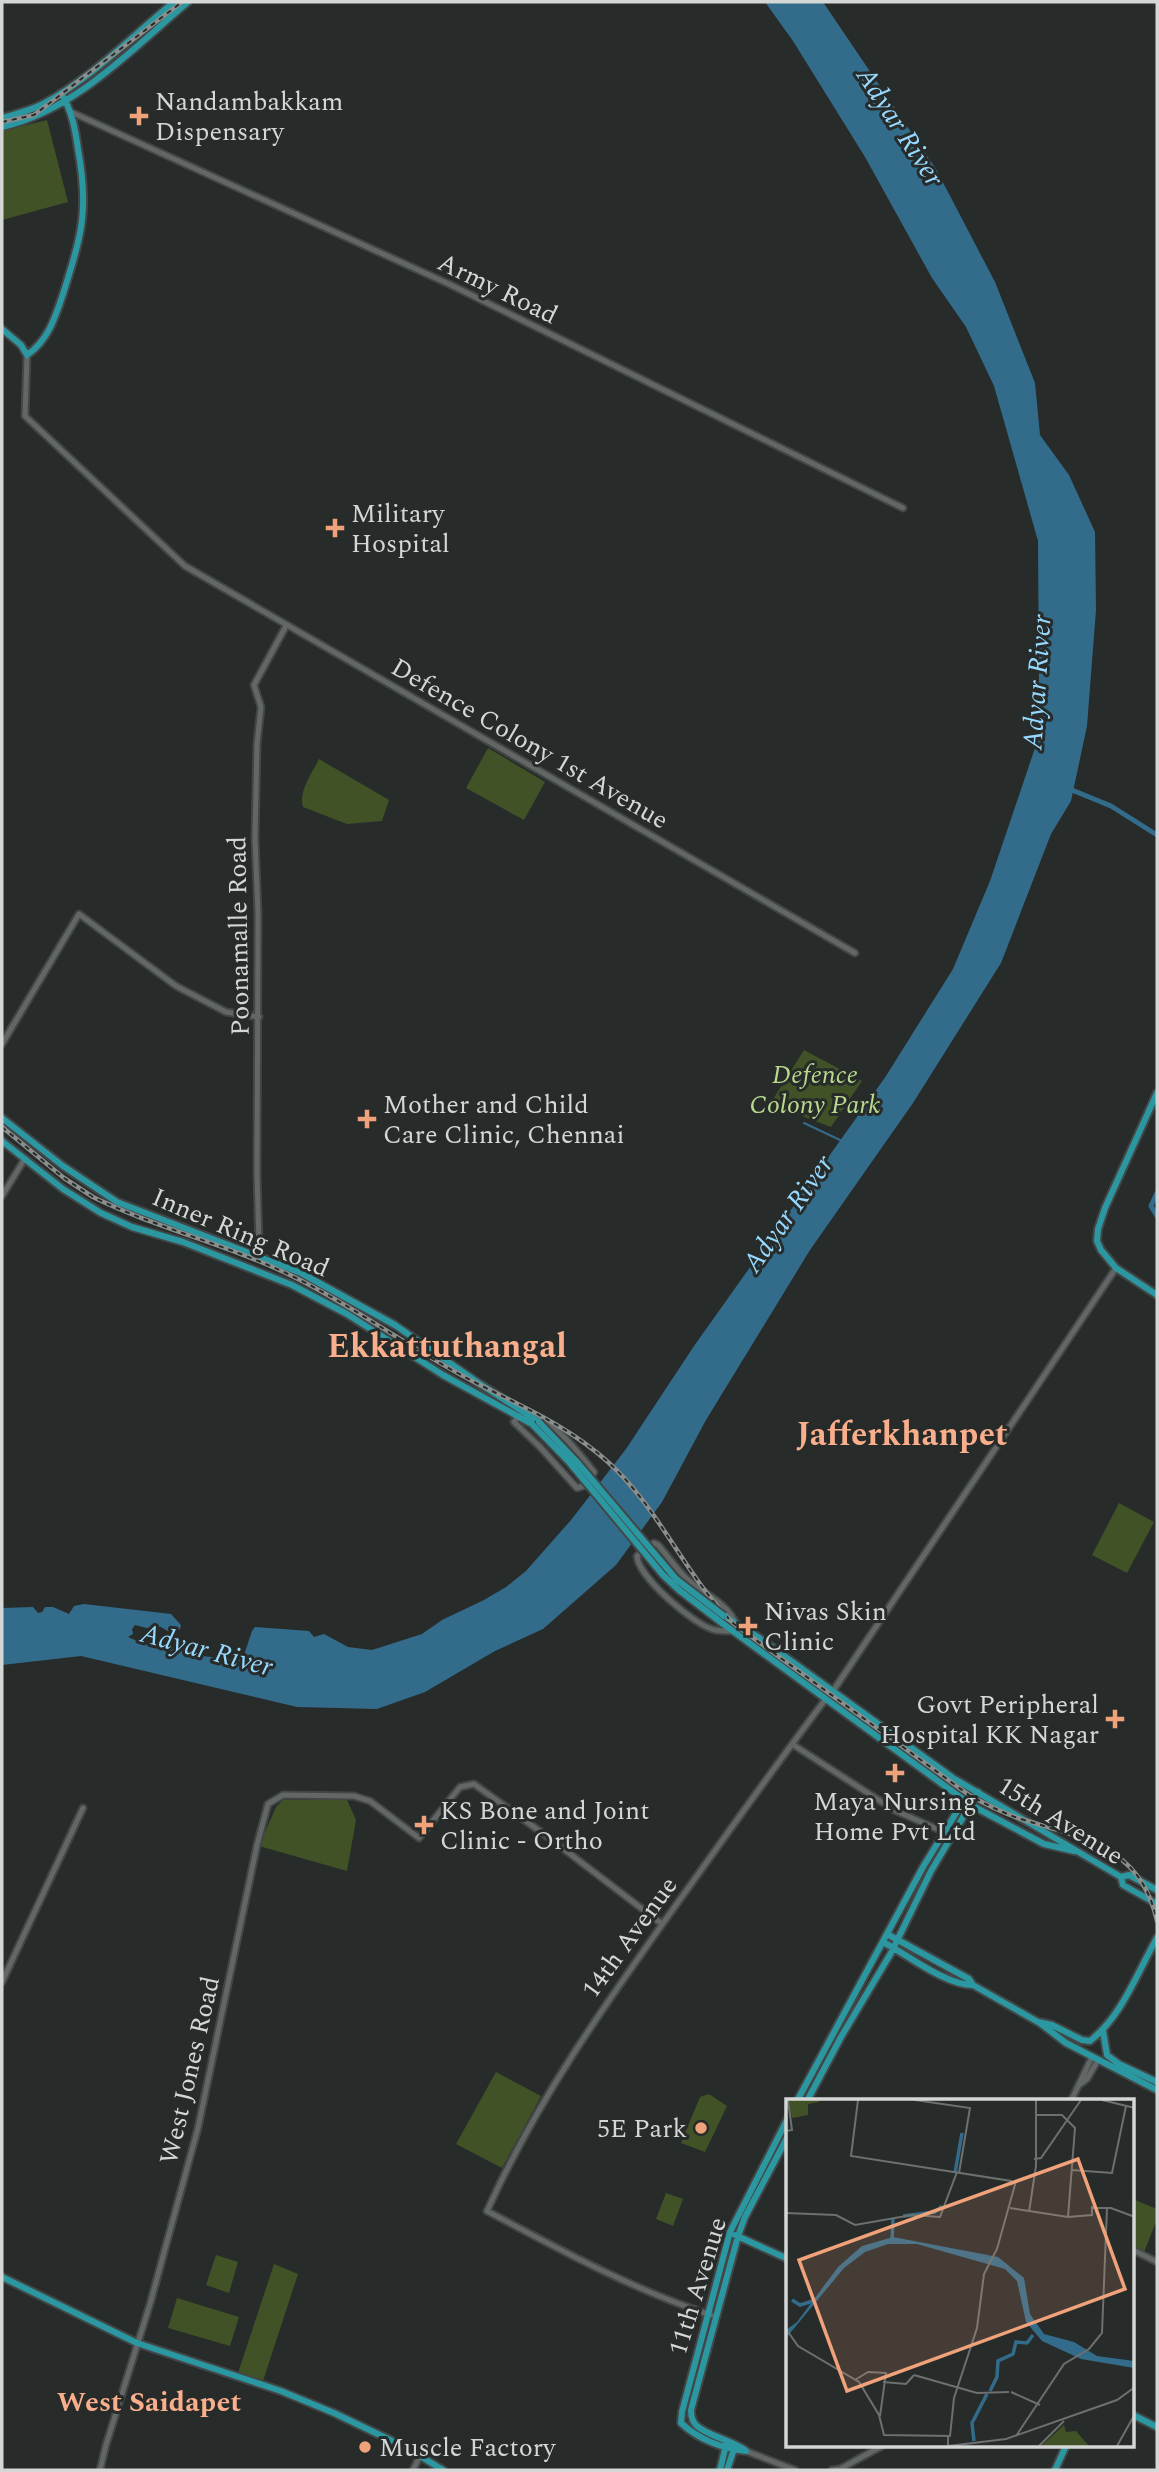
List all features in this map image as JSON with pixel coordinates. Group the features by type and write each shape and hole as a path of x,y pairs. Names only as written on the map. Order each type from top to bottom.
{"main road":[{"path":"2,118 31,110 61,93 92,72 174,2"},
{"path":"2,127 35,117 65,101 100,77 188,2"},
{"path":"124,46 129,52"},
{"path":"2,329 21,345 27,355 39,345 51,327 82,231 84,187 71,112 61,93"},
{"path":"1157,1093 1098,1229 1097,1241 1116,1268 1157,1295"},
{"name":"Inner Ring Road","path":"2,1118 63,1166 117,1202 301,1273 396,1325 535,1423 571,1455 676,1579 734,1627"},
{"name":"Inner Ring Road","path":"2,1141 63,1189 100,1213 292,1285 346,1314 443,1375 521,1413"},
{"path":"734,1627 758,1637 953,1778 978,1792 931,1871 898,1939 808,2099"},
{"path":"734,1627 825,1700 971,1805 1044,1844 1083,1853"},
{"name":"15th Avenue","path":"978,1792 1083,1853 1121,1877 1123,1885 1157,1904"},
{"path":"798,2099 923,1867 964,1800"},
{"path":"923,1867 931,1871"},
{"path":"1121,1877 1129,1875 1157,1890"},
{"path":"887,1934 969,1979 973,1985 1038,2022 1066,2043 1157,2090"},
{"path":"1038,2022 1090,2041 1103,2031 1123,2001 1157,1938"},
{"path":"883,1942 892,1950 964,1985 973,1985"},
{"path":"1103,2031 1107,2055 1119,2064 1157,2082"},
{"name":"11th Avenue","path":"746,2451 726,2447 690,2431 681,2423 690,2379 730,2232 786,2122"},
{"name":"11th Avenue","path":"735,2447 726,2439 695,2426 691,2417 692,2404 738,2236 745,2217 786,2140"},
{"path":"730,2232 786,2258"},
{"path":"2,2277 63,2309 138,2343 281,2391 334,2413 443,2470"},
{"path":"1134,2416 1157,2427"},
{"path":"720,2470 726,2439"},
{"path":"727,2470 735,2447"},
{"path":"1055,2470 1065,2448"}],"street":[{"name":"Army Road","path":"71,112 449,284 904,508"},
{"name":"Defence Colony 1st Avenue","path":"27,355 25,416 186,566 855,953"},
{"name":"Poonamalle Road","path":"257,1254 259,1017 258,875 255,838 261,706 254,685 286,626"},
{"path":"2,1044 79,914 177,986 226,1012 259,1017"},
{"path":"1148,1115 1157,1115"},
{"path":"2,1196 24,1160"},
{"path":"832,1690 1116,1268"},
{"path":"521,1413 545,1419 584,1460 594,1472 587,1485 576,1488 514,1422 521,1413"},
{"path":"654,1543 657,1545 686,1578 726,1609 734,1627 713,1630 686,1614 643,1572 637,1556 654,1543"},
{"name":"14th Avenue","path":"707,2314 593,2265 487,2211 506,2170 572,2053 825,1700"},
{"path":"792,1744 894,1810 944,1832"},
{"name":"West Jones Road","path":"100,2470 150,2304 199,2124 257,1845 268,1804 283,1795 354,1796 369,1801 419,1838 460,1787 474,1784 662,1924"},
{"path":"2,1982 83,1808"},
{"path":"1072,2099 1079,2085 1087,2079 1095,2058"},
{"path":"1134,2250 1157,2262"},
{"path":"707,2314 717,2317"},
{"path":"832,2470 840,2469 878,2448"},
{"path":"746,2451 795,2470"},
{"path":"413,2470 420,2456"}],"green space":[{"path":"47,120 68,202 2,220 2,131"},
{"path":"488,748 545,782 524,820 466,788"},
{"path":"319,759 389,800 382,821 347,824 303,807 304,789"},
{"name":"Defence Colony Park","path":"804,1050 862,1081 831,1127 770,1104"},
{"path":"1119,1503 1154,1522 1127,1573 1092,1555"},
{"path":"283,1800 347,1800 356,1820 347,1871 259,1846 276,1807"},
{"path":"496,2072 541,2096 502,2168 456,2144"},
{"name":"5E Park","path":"709,2094 727,2106 705,2152 681,2143 700,2097"},
{"path":"666,2193 683,2199 673,2226 656,2219"},
{"path":"1135,2200 1157,2209 1157,2219 1143,2255 1134,2250"},
{"path":"216,2255 238,2262 229,2293 206,2285"},
{"path":"274,2264 298,2274 263,2381 238,2373"},
{"path":"177,2298 239,2317 230,2346 168,2328"}],"water":[{"name":"Adyar River","path":"765,2 823,2 936,169 995,282 1035,383 1040,435 1069,475 1095,532 1096,610 1087,726 1071,801 1051,834 1001,963 913,1103 810,1250 706,1420 662,1502 616,1565 543,1629 495,1651 425,1692 377,1709 297,1707 81,1656 2,1665 2,1608 33,1607 38,1613 45,1607 53,1607 69,1614 74,1606 84,1604 171,1614 181,1625 177,1631 171,1632 158,1626 147,1628 135,1625 133,1634 128,1637 137,1641 186,1648 202,1656 238,1660 243,1658 255,1627 309,1631 314,1637 324,1634 348,1647 372,1650 422,1634 442,1620 506,1587 526,1571 571,1520 626,1449 694,1346 886,1076 953,969 990,881 1036,745 1039,691 1038,541 994,386 966,327 932,278 865,157 793,41"}],"waterway":[{"path":"1067,788 1111,806 1157,835"},
{"path":"804,1123 840,1140"},
{"path":"1157,1193 1151,1206 1157,1216"}],"railway":[{"path":"2,122 34,115 182,2"},
{"path":"2,1127 64,1178 93,1197 245,1255 294,1277 442,1364 574,1436 608,1462 626,1480 643,1500 701,1585 734,1624 969,1795 1012,1816 1086,1840 1122,1860 1137,1875 1149,1895 1157,1921"}],"place":[{"name":"Nandambakkam Dispensary","path":"139,116"},
{"name":"Military Hospital","path":"335,528"},
{"name":"Mother and Child Care Clinic, Chennai","path":"367,1119"},
{"name":"Nivas Skin Clinic","path":"748,1626"},
{"name":"Govt Peripheral Hospital KK Nagar","path":"1115,1719"},
{"name":"Maya Nursing Home Pvt Ltd","path":"895,1773"},
{"name":"KS Bone and Joint Clinic - Ortho","path":"424,1825"},
{"name":"5E Park","path":"701,2128"},
{"name":"Muscle Factory","path":"365,2447"}],"district":[{"name":"Ekkattuthangal","path":"447,1345"},
{"name":"Jafferkhanpet","path":"902,1433"},
{"name":"West Saidapet","path":"149,2401"}]}
